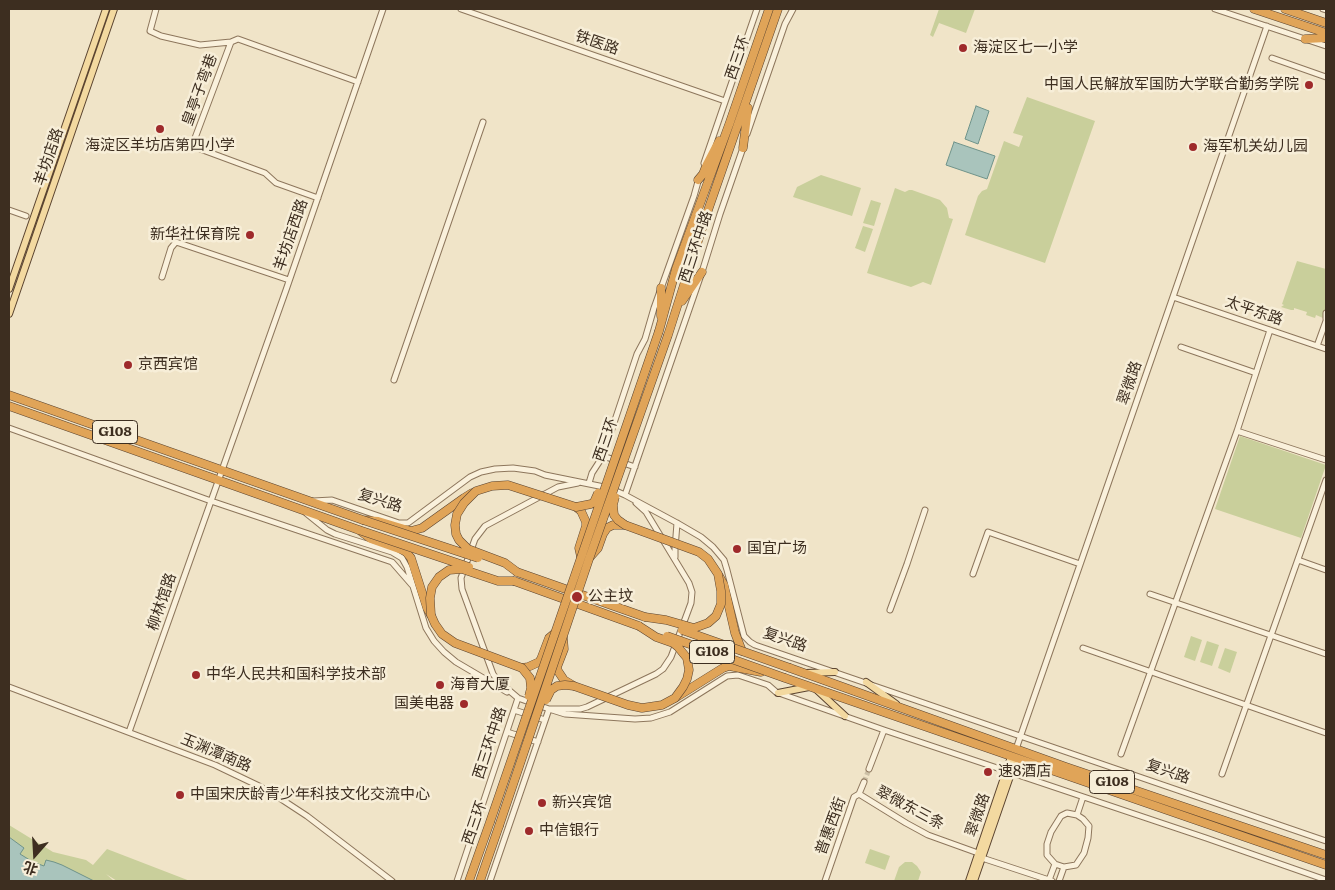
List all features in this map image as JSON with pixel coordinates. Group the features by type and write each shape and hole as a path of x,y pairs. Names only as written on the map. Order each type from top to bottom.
{"highway":[{"name":"西三环","path":"480,881 536,716 581,557 660,330 676,269 770,13 778,9"},
{"path":"770,13 782,9"},
{"path":"1254,9 1326,33"},
{"path":"1285,9 1326,23"},
{"name":"西三环","path":"469,881 528,714 589,559 677,309 706,216 750,93 770,13"},
{"path":"1305,39 1326,38"},
{"path":"743,148 750,93"},
{"path":"698,180 730,122"},
{"path":"677,309 702,272"},
{"path":"660,330 661,288"},
{"name":"复兴路","path":"9,395 363,520 518,572 1016,749 1326,855"},
{"name":"G108","path":"9,406 304,512 514,581 1013,758 1326,865"},
{"path":"363,520 378,521 411,531 418,530 428,525 464,498 476,491 492,486 508,485 576,507 586,506 594,502 599,490 606,483"},
{"path":"614,487 616,497 613,509 618,520 625,525"},
{"path":"476,491 457,514 455,525 459,540 468,549 505,563 518,572"},
{"path":"576,507 584,516 586,522 579,548 581,557"},
{"path":"589,559 598,548 607,528 616,524 625,525 699,552 708,559 724,585 735,633 742,651"},
{"path":"359,530 371,539 402,550 409,555 413,562 427,608 435,624 442,634 454,643 522,668 539,662 549,638 559,634 564,649 557,668 564,680 574,686 628,705 642,708 662,705 729,666 775,674"},
{"path":"431,615 430,598 432,587 438,577 449,570 462,569 498,581 514,581"},
{"path":"645,617 666,620 689,627 698,627 708,623 716,616 721,604 718,574"},
{"path":"639,626 656,637 673,643 687,658 689,674 675,698"},
{"path":"522,668 530,678 531,688 526,706 528,714"},
{"path":"536,716 543,710 551,690 561,685 574,686"}],"main road":[{"name":"羊坊店路","path":"9,288 106,9"},
{"name":"羊坊店路","path":"9,314 114,9"},
{"path":"804,673 834,672"},
{"path":"866,682 899,706"},
{"path":"778,693 813,688 845,716"},
{"name":"翠微路","path":"969,881 980,855 1013,758"},
{"name":"翠微路","path":"974,881 980,855"}],"street":[{"name":"皇亭子弯巷","path":"156,9 150,31 161,36 200,45 231,42 192,146 265,173 276,183 318,198"},
{"name":"羊坊店西路","path":"218,480 383,9"},
{"name":"铁医路","path":"461,9 725,101"},
{"name":"西三环中路","path":"589,483 592,473 603,456 637,354 645,339 757,9"},
{"name":"西三环中路","path":"625,495 785,24 793,9"},
{"path":"1214,9 1326,46"},
{"name":"翠微路","path":"1016,749 1267,26"},
{"path":"231,42 238,39 358,82"},
{"path":"1272,58 1326,77"},
{"path":"394,380 483,122"},
{"path":"9,210 26,216"},
{"path":"162,277 171,248 176,242 289,280"},
{"name":"太平东路","path":"1173,297 1326,349"},
{"path":"1317,346 1326,320 1326,312"},
{"path":"1121,754 1237,431 1270,330"},
{"path":"1181,346 1256,373"},
{"path":"9,428 211,501 392,562 412,585"},
{"path":"1237,431 1326,460"},
{"path":"603,456 635,467"},
{"name":"复兴路","path":"310,501 332,500 399,523 408,522 470,477 488,470 513,468 531,470 609,488 677,523 701,537 713,547 724,560 728,570 744,636 755,645 1326,841"},
{"name":"柳林馆路","path":"129,732 218,480"},
{"path":"1222,774 1326,480"},
{"path":"518,698 498,681 492,671 462,589 461,578 477,536 488,524 558,486 589,483"},
{"path":"550,709 573,710 587,707 656,674 663,669 673,653 692,592 676,560 646,512 625,495"},
{"path":"890,610 925,510"},
{"path":"304,512 334,534 397,555 405,562 426,628 444,652 464,667 518,698 565,714 635,719 651,718 670,712 722,678 732,675 743,676 768,685 778,693 1326,880"},
{"path":"676,560 677,523"},
{"path":"973,574 988,532 1080,564"},
{"path":"1298,560 1326,570"},
{"path":"1150,594 1326,654"},
{"path":"1084,648 1326,733"},
{"name":"玉渊潭南路","path":"9,687 215,765 239,776 272,793 307,816 392,881"},
{"name":"西三环中路","path":"457,881 518,698"},
{"path":"490,881 550,709"},
{"path":"514,710 546,720"},
{"path":"869,769 884,730"},
{"path":"507,732 538,742"},
{"name":"普惠西街","path":"825,881 854,797 859,794 864,782"},
{"name":"翠微东三条","path":"859,794 928,835 1051,881"},
{"path":"1077,815 1083,797"},
{"path":"1067,813 1077,815 1089,826 1084,853 1076,865 1064,867 1055,864 1047,855 1052,832 1061,816 1067,813"},
{"path":"1051,881 1055,864"},
{"path":"1059,881 1064,867"}],"green space":[{"path":"939,9 975,9 966,33 939,23 933,37 930,35"},
{"path":"1027,97 1095,121 1045,263 965,235 978,196 987,189 1004,141 1019,147 1023,136 1013,133"},
{"path":"821,175 861,188 852,216 793,197 797,187"},
{"path":"895,188 905,192 912,190 940,200 947,208 949,218 953,219 931,285 923,282 911,287 867,273"},
{"path":"871,200 881,203 874,226 863,223"},
{"path":"863,226 873,229 865,252 855,248"},
{"path":"1297,261 1326,269 1326,310 1323,318 1316,315 1315,318 1306,315 1307,312 1294,308 1294,310 1291,310 1281,307 1284,305 1282,304"},
{"path":"1240,436 1326,465 1301,538 1215,509"},
{"path":"1191,636 1202,640 1195,661 1184,657"},
{"path":"1207,641 1219,645 1212,666 1200,662"},
{"path":"1225,648 1237,652 1230,673 1218,668"},
{"path":"9,825 53,852 86,860 93,865 107,849 190,881 117,881 106,874 114,881 9,881"},
{"path":"870,849 890,856 885,870 865,863"},
{"path":"905,862 912,862 917,866 921,872 918,881 894,881 899,867"}],"water":[{"path":"976,106 989,111 978,144 965,139"},
{"path":"954,142 995,156 987,179 946,165"},
{"path":"9,837 24,848 20,854 33,862 44,866 46,860 54,862 94,881 9,881"}],"tunnel":[{"path":"864,782 869,769"}],"place":[{"name":"海淀区七一小学","path":"963,48"},
{"name":"中国人民解放军国防大学联合勤务学院","path":"1309,85"},
{"name":"海淀区羊坊店第四小学","path":"160,129"},
{"name":"海军机关幼儿园","path":"1193,147"},
{"name":"新华社保育院","path":"250,235"},
{"name":"京西宾馆","path":"128,365"},
{"name":"国宜广场","path":"737,549"},
{"name":"公主坟","path":"577,597"},
{"name":"中华人民共和国科学技术部","path":"196,675"},
{"name":"海育大厦","path":"440,685"},
{"name":"国美电器","path":"464,704"},
{"name":"速8酒店","path":"988,772"},
{"name":"中国宋庆龄青少年科技文化交流中心","path":"180,795"},
{"name":"新兴宾馆","path":"542,803"},
{"name":"中信银行","path":"529,831"}]}
